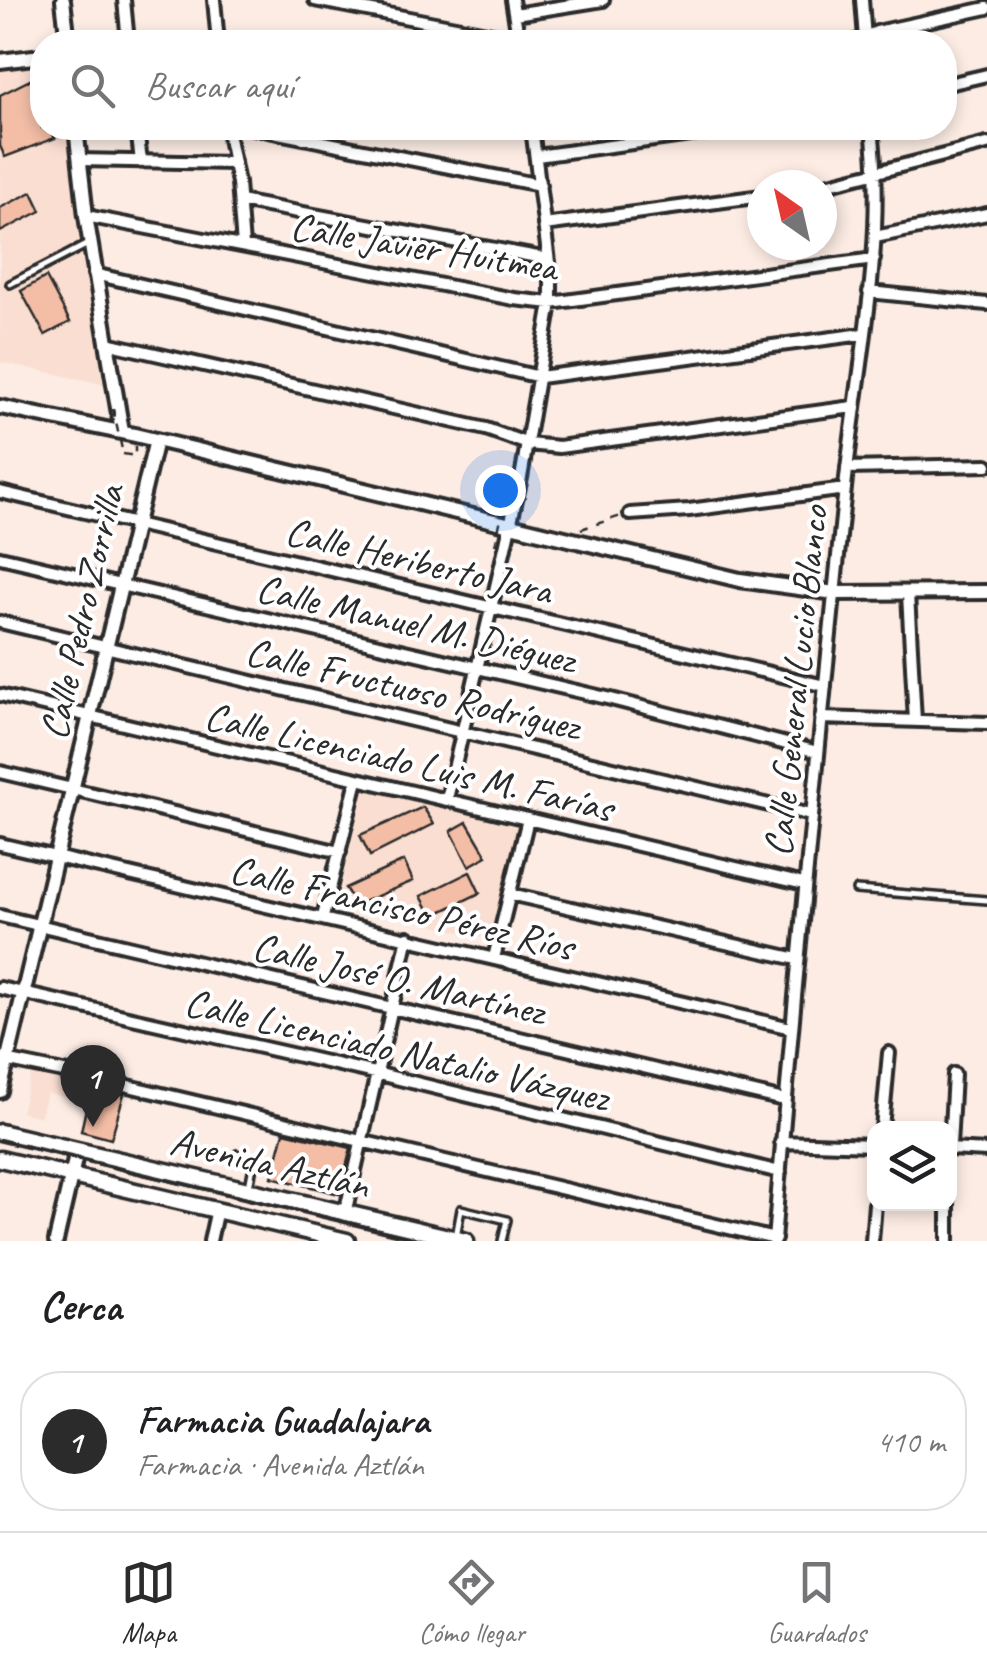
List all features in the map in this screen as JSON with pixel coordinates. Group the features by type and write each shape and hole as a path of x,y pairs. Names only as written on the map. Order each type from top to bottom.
{"main road":[{"name":"Avenida Aztlán","path":"0,1132 461,1240"},
{"name":"Avenida Aztlán","path":"0,1159 347,1241"}],"street":[{"path":"63,0 67,30"},
{"path":"124,0 127,30"},
{"path":"214,0 217,30"},
{"path":"315,0 464,30"},
{"path":"512,0 517,30"},
{"path":"515,14 602,0"},
{"path":"862,0 864,30"},
{"path":"900,30 987,8"},
{"path":"0,61 30,57"},
{"path":"957,82 987,75"},
{"path":"78,140 94,274 122,432"},
{"path":"138,140 141,162"},
{"path":"230,140 243,246"},
{"path":"313,140 540,185"},
{"path":"447,799 528,444 551,303 534,140"},
{"path":"536,156 654,140"},
{"name":"Calle General Lucio Blanco","path":"774,1240 804,884 853,408 874,259 877,173 873,140"},
{"path":"837,182 987,144"},
{"path":"80,160 233,163"},
{"path":"544,225 747,198"},
{"path":"240,200 548,259"},
{"path":"875,237 987,214"},
{"name":"Calle Javier Huitmea","path":"86,216 514,300 551,303 874,259"},
{"path":"94,274 540,377 863,334"},
{"path":"869,292 987,304"},
{"path":"107,343 486,429 528,444 559,447 853,408"},
{"path":"0,407 122,432 740,580 835,593 987,592"},
{"name":"Calle Pedro Zorrilla","path":"0,1091 4,1060 24,994 156,440"},
{"path":"847,468 987,465"},
{"path":"630,514 845,489"},
{"name":"Calle Heriberto Jara","path":"0,492 825,686"},
{"name":"Calle Manuel M. Diéguez","path":"0,558 611,698 818,752"},
{"path":"908,594 915,721"},
{"name":"Calle Fructuoso Rodríguez","path":"0,622 812,815"},
{"name":"Calle Licenciado Luis M. Farías","path":"0,695 804,884"},
{"path":"822,718 987,723"},
{"path":"0,772 340,852"},
{"path":"323,917 357,780"},
{"path":"494,958 528,819"},
{"name":"Calle Francisco Pérez Ríos","path":"0,844 791,1028"},
{"path":"510,894 797,959"},
{"name":"Calle José O. Martínez","path":"0,916 784,1100"},
{"path":"346,1214 408,937"},
{"name":"Calle Licenciado Natalio Vázquez","path":"0,988 380,1074 780,1172"},
{"path":"883,1121 889,1054"},
{"path":"4,1060 103,1080 774,1240"},
{"path":"951,1121 954,1074"},
{"path":"782,1142 867,1145"},
{"path":"957,1149 987,1152"},
{"path":"56,1241 77,1151"},
{"path":"210,1241 217,1210"},
{"path":"872,1241 874,1211"},
{"path":"948,1211 948,1241"}],"lane":[{"path":"10,284 90,243"},
{"path":"856,890 987,900"},
{"path":"238,1154 254,1160 248,1190"},
{"path":"461,1240 462,1209 507,1220 502,1241"}],"path":[{"path":"113,410 122,454 135,456"},
{"path":"496,545 506,496"},
{"path":"566,537 600,521 630,514"}],"shaded area":[{"path":"30,65 30,140 69,140 103,384 0,362 0,69"},
{"path":"364,786 522,821 493,940 338,901"},
{"path":"32,1069 91,1086 87,1103 47,1093 40,1117 21,1112"}],"building":[{"path":"30,80 30,140 50,140 5,157 0,146 0,95"},
{"path":"32,192 41,211 0,232 0,208"},
{"path":"46,277 70,322 45,335 21,291"},
{"path":"423,807 434,824 370,856 360,835"},
{"path":"467,822 487,856 469,866 451,831"},
{"path":"404,861 413,881 356,905 345,888"},
{"path":"470,872 480,893 432,916 421,896"},
{"path":"91,1086 124,1094 111,1139 81,1131"},
{"path":"284,1132 351,1148 339,1194 272,1177"}],"railway":[{"path":"0,1140 424,1241"}],"place":[{"name":"Farmacia Guadalajara","path":"93,1127"}]}
